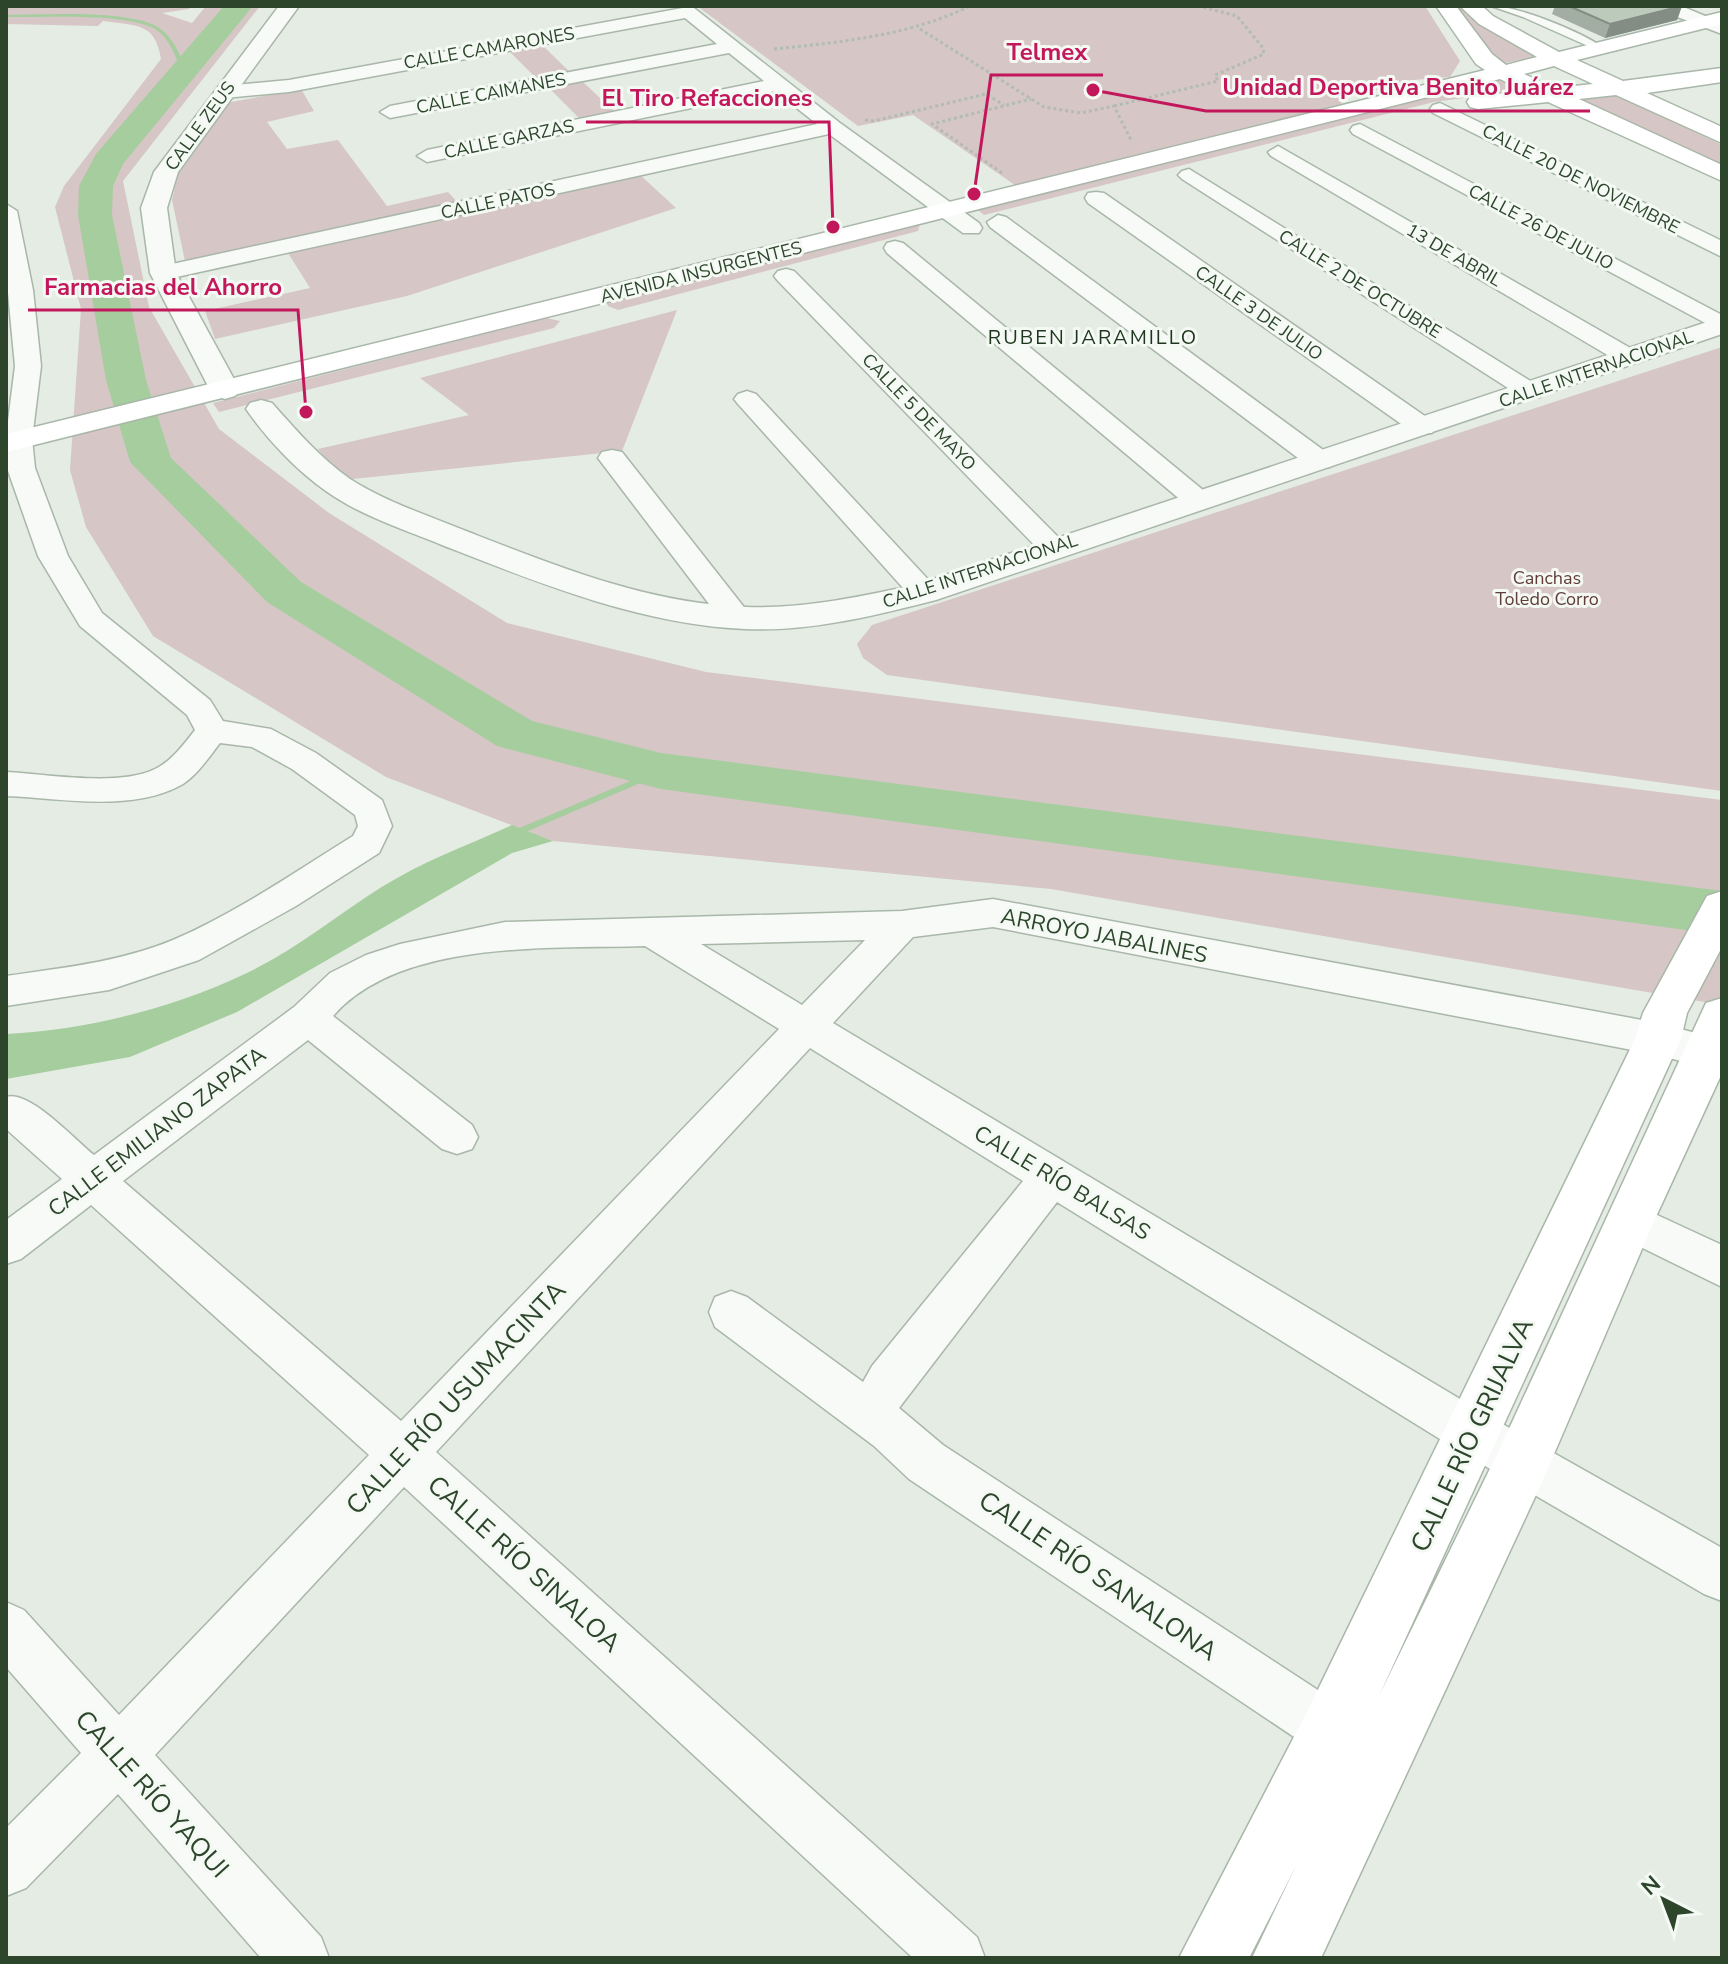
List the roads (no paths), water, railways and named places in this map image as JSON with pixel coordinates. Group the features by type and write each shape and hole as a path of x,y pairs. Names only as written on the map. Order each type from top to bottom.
{"main road":[{"path":"1446,6 1484,59 1502,72 1722,174"},
{"path":"1470,6 1486,20 1521,36 1556,59 1722,136"},
{"name":"AVENIDA INSURGENTES","path":"13,456 227,403 583,301 1502,72 1716,23"},
{"name":"AVENIDA INSURGENTES","path":"755,284 1440,109 1722,75"},
{"path":"583,301 603,322"},
{"name":"AVENIDA INSURGENTES","path":"227,403 276,405"},
{"name":"CALLE RÍO GRIJALVA","path":"1286,1958 1522,1463 1629,1221 1699,1033 1722,907"},
{"name":"CALLE RÍO GRIJALVA","path":"1213,1958 1331,1730 1473,1433 1699,1033"}],"street":[{"name":"CALLE ZEUS","path":"227,403 163,273 154,208 166,172 289,6"},
{"path":"1665,6 1716,23"},
{"name":"CALLE CAMARONES","path":"221,97 277,91 363,71 688,12 738,50"},
{"path":"738,50 833,127 971,228"},
{"name":"CALLE CAIMANES","path":"390,112 738,50"},
{"path":"363,71 390,112 470,207"},
{"name":"CALLE GARZAS","path":"418,145 779,84"},
{"name":"CALLE 20 DE NOVIEMBRE","path":"1440,109 1722,250"},
{"name":"CALLE PATOS","path":"163,273 833,127"},
{"name":"CALLE 26 DE JULIO","path":"1360,130 1722,325"},
{"name":"13 DE ABRIL","path":"1278,152 1630,358"},
{"name":"CALLE 2 DE OCTUBRE","path":"1189,175 1531,392"},
{"name":"CALLE 3 DE JULIO","path":"1096,198 1423,427"},
{"path":"6,211 13,291 28,366 13,456 53,556 91,619 199,708 212,731"},
{"path":"998,222 1320,461"},
{"path":"895,248 1199,501"},
{"name":"CALLE 5 DE MAYO","path":"786,276 1053,548"},
{"name":"CALLE INTERNACIONAL","path":"276,405 303,457 348,492 411,521 554,578 610,595 671,610 736,618 788,618 834,613 924,593 1531,392 1722,325"},
{"path":"747,399 924,593"},
{"path":"612,458 736,618"},
{"path":"6,784 145,786 171,776 212,731"},
{"path":"6,991 109,975 186,950 283,897 367,844 375,826 370,809 315,769 259,737 212,731"},
{"name":"ARROYO JABALINES","path":"308,1018 342,983 380,967 453,944 505,936 902,925 993,913 1179,951 1699,1033"},
{"name":"CALLE RÍO USUMACINTA","path":"6,1868 117,1756 902,925"},
{"name":"CALLE RÍO BALSAS","path":"651,932 1522,1463"},
{"path":"308,1018 457,1137"},
{"name":"CALLE EMILIANO ZAPATA","path":"6,1245 308,1018"},
{"name":"CALLE RÍO SINALOA","path":"14,1111 403,1454 956,1958"},
{"path":"870,1415 888,1382 1051,1177"},
{"path":"1629,1221 1722,1267"},
{"name":"CALLE RÍO SANALONA","path":"731,1312 870,1415 926,1462 1331,1730"},
{"path":"1522,1463 1722,1576"},
{"name":"CALLE RÍO YAQUI","path":"6,1628 300,1958"}],"lane":[{"path":"1495,6 1600,48"},
{"path":"1542,31 1555,28"}],"waterway":[{"path":"239,6 108,161 96,186 95,215 126,380 151,462 284,592 515,734 661,771 1722,913"},
{"path":"6,16 106,17 143,23 165,36 184,69"},
{"path":"513,834 661,771"}],"place":[{"name":"Unidad Deportiva Benito Juárez","path":"1093,90"},
{"name":"Telmex","path":"974,194"},
{"name":"El Tiro Refacciones","path":"833,227"},
{"name":"Farmacias del Ahorro","path":"306,412"}],"district":[{"name":"RUBEN JARAMILLO","path":"1093,337"}],"park label":[{"name":"Canchas Toledo Corro","path":"1547,588"}]}
